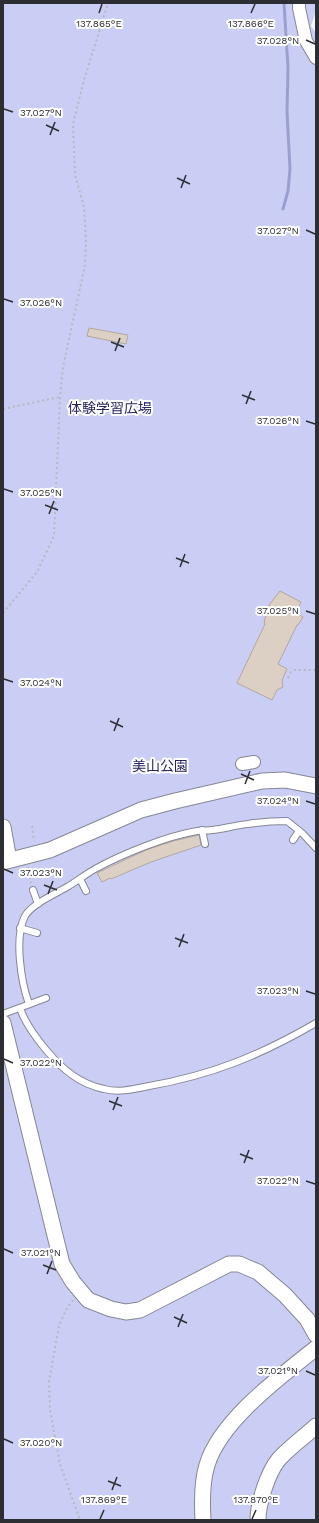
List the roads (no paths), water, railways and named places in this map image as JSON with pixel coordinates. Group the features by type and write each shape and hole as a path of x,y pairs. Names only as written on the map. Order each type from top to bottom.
{"street":[{"path":"299,3 306,41 316,58"},
{"path":"3,827 6,861 50,850 141,810 175,801 262,781 285,780 316,786"},
{"path":"3,1023 62,1264 80,1291 88,1300 111,1309 126,1312 140,1310 229,1264 239,1264 258,1272 285,1295 307,1319 316,1335"},
{"path":"203,1520 202,1500 206,1466 216,1444 242,1412 280,1377 316,1348"},
{"path":"258,1520 258,1513 265,1484 278,1460 316,1426"}],"lane":[{"path":"29,1004 26,996 19,947 20,928 26,914 38,904 95,869 143,847 168,838 202,830 210,831 248,824 287,821 300,831 316,848"},
{"path":"202,830 205,844"},
{"path":"293,840 300,831"},
{"path":"80,879 86,890"},
{"path":"33,890 38,904"},
{"path":"20,928 37,933"},
{"path":"3,1014 46,998"},
{"path":"20,1008 23,1018 31,1030 57,1063 77,1079 94,1087 117,1091 166,1083 200,1075 252,1057 283,1042 316,1023"}],"waterway":[{"path":"283,209 288,191 290,169 287,112 288,68 284,3"}],"park label":[{"name":"体験学習広場","path":"110,408"},
{"name":"美山公園","path":"160,766"}]}
